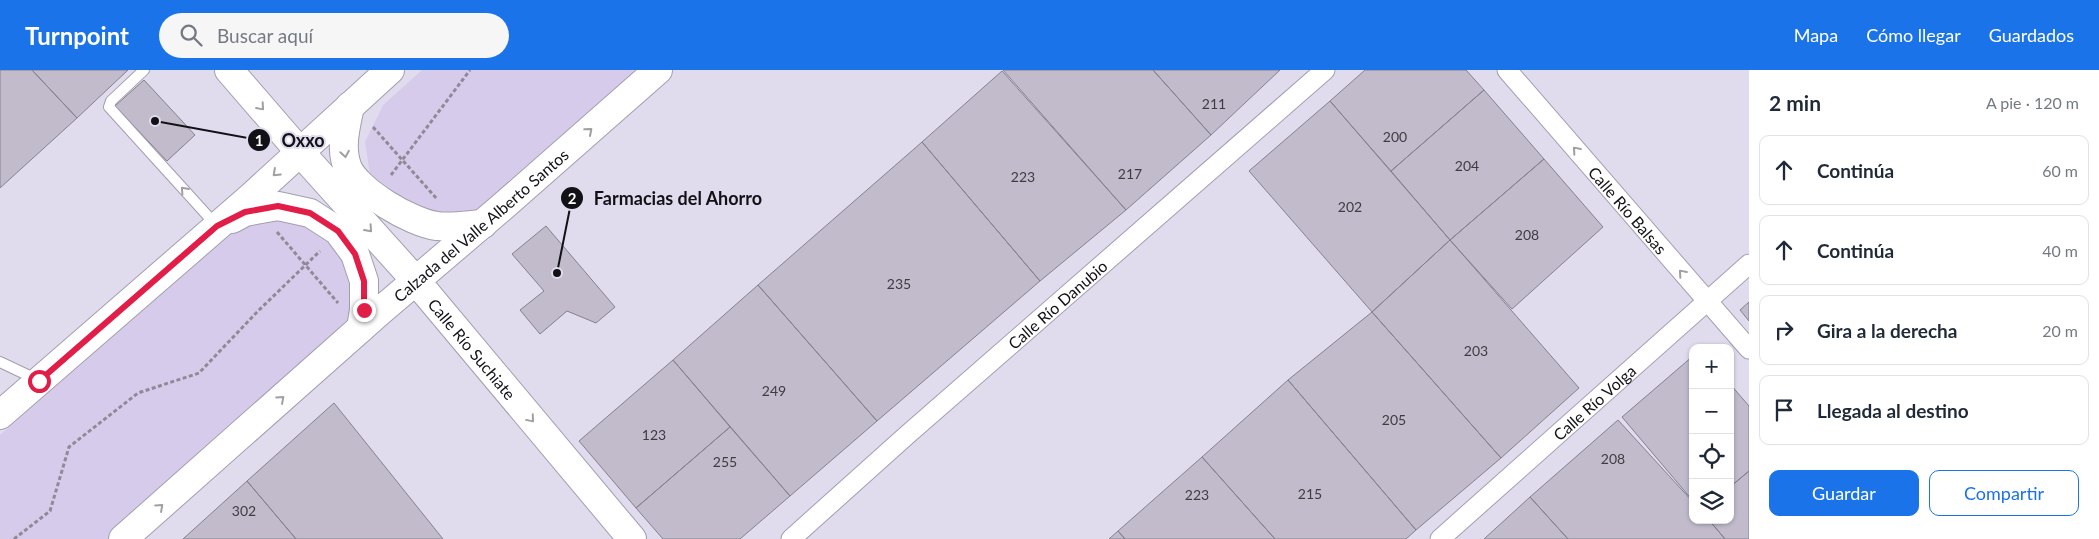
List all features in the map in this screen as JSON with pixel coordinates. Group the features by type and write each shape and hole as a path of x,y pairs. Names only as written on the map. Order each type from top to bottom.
{"main road":[{"name":"Calle Río Suchiate","path":"229,70 416,281 632,539"},
{"path":"390,70 358,113 343,140 347,167 373,195 401,214 437,226 483,224"},
{"name":"Calzada del Valle Alberto Santos","path":"123,539 361,328 658,70"},
{"path":"0,415 250,198 299,151 358,113"},
{"path":"217,226 245,212 278,206 310,213 338,231 355,254 364,281 364,310 361,328"}],"street":[{"name":"Calle Río Danubio","path":"791,539 1325,70"},
{"name":"Calle Río Balsas","path":"1507,70 1749,349"},
{"name":"Calle Río Volga","path":"1440,539 1749,264"}],"lane":[{"path":"144,70 111,101 109,106 217,226"},
{"path":"0,362 39,381"}],"path":[{"path":"373,195 388,180 470,70"},
{"path":"358,113 443,206"},
{"path":"274,229 341,306"},
{"path":"14,539 50,511 69,447 138,394 199,373 338,231"}],"shaded area":[{"path":"422,70 642,70 480,215 437,219 401,205 370,175 365,142 383,105"},
{"path":"296,213 334,231 360,305 336,344 113,539 0,539 0,435 246,221"}],"building":[{"path":"0,70 32,70 77,118 0,188"},
{"path":"32,70 128,70 77,118"},
{"path":"1003,70 1153,70 1211,135 1126,210"},
{"path":"1153,70 1280,70 1211,135"},
{"path":"1365,70 1466,70 1484,90 1391,171 1330,101"},
{"path":"1002,71 1126,210 1040,281 922,142"},
{"path":"144,80 195,135 167,161 115,106"},
{"path":"1484,90 1544,159 1450,240 1391,171"},
{"path":"1330,101 1450,240 1372,312 1249,171"},
{"path":"922,142 1040,281 877,421 758,285"},
{"path":"1544,159 1603,227 1512,309 1450,240"},
{"path":"546,226 615,307 596,323 567,311 540,334 520,310 544,291 512,254"},
{"path":"1450,240 1579,388 1501,458 1372,312"},
{"path":"758,285 877,421 790,496 673,360"},
{"path":"1749,302 1749,321 1740,310"},
{"path":"1372,312 1501,458 1416,530 1288,380"},
{"path":"1689,359 1689,496 1622,417"},
{"path":"673,360 730,427 636,508 579,441"},
{"path":"1288,380 1416,530 1406,539 1275,539 1202,457"},
{"path":"1734,389 1749,406 1749,471 1734,484"},
{"path":"334,403 443,539 296,539 247,481"},
{"path":"1618,420 1689,498 1689,524 1712,524 1725,539 1568,539 1530,497"},
{"path":"730,427 790,496 740,539 663,539 636,508"},
{"path":"1202,457 1275,539 1125,539 1118,531"},
{"path":"1749,471 1749,539 1725,539 1712,524 1734,524 1734,484"},
{"path":"247,481 296,539 183,539"},
{"path":"1530,497 1568,539 1484,539"},
{"path":"1118,531 1125,539 1109,539"}],"place":[{"name":"Oxxo","path":"155,121"},
{"name":"Farmacias del Ahorro","path":"557,273"}],"route":[{"path":"39,381 217,226 245,212 278,206 310,213 338,231 355,254 364,281 364,310"}]}
